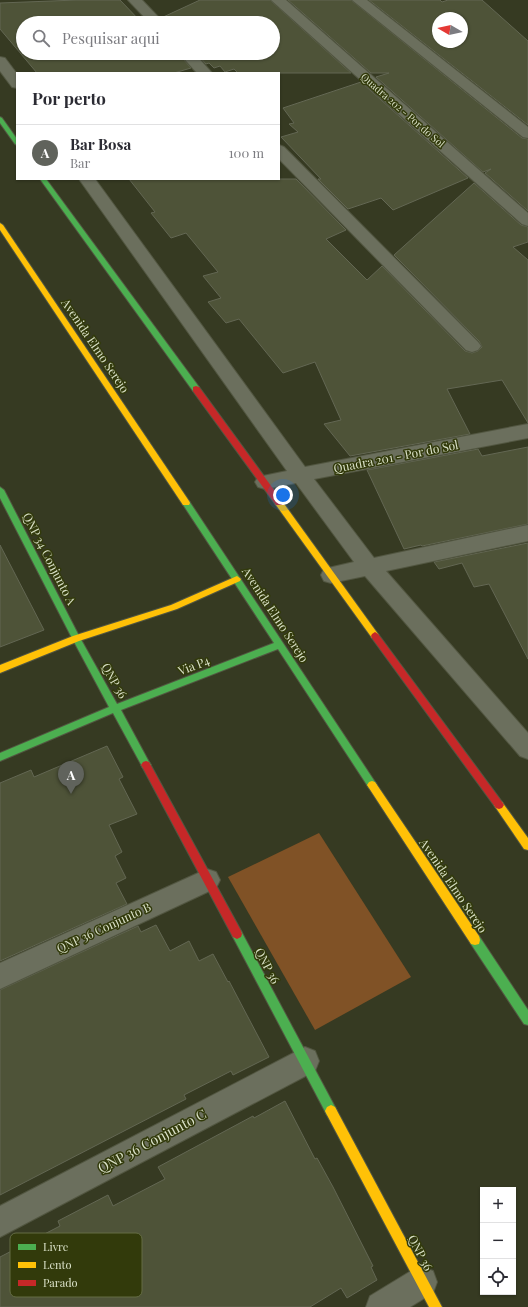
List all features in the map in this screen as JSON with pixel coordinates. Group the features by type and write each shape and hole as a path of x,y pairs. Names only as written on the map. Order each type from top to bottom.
{"main road":[{"path":"0,119 16,142"},
{"path":"44,180 265,482 528,846"},
{"name":"Avenida Elmo Serejo","path":"0,225 237,579 279,645 528,1020"},
{"name":"QNP 34 Conjunto A","path":"0,490 5,513 76,638"},
{"path":"0,669 76,638 174,607 237,579"},
{"name":"QNP 36","path":"76,638 116,708 429,1295"},
{"name":"Via P4","path":"0,757 116,708 279,645"}],"street":[{"path":"135,0 150,16"},
{"name":"Quadra 202 - Por do Sol","path":"278,0 528,221"},
{"path":"359,0 528,134"},
{"path":"193,60 204,72"},
{"path":"0,61 16,83"},
{"path":"280,151 472,346"},
{"path":"87,180 182,310 299,475 369,566 528,749"},
{"name":"Quadra 201 - Por do Sol","path":"265,482 528,431"},
{"path":"331,575 528,533"},
{"name":"QNP 36 Conjunto B","path":"0,976 207,880"},
{"name":"QNP 36 Conjunto C","path":"0,1222 305,1061"},
{"path":"381,1307 429,1295"}],"shaded area":[{"path":"319,833 411,977 315,1030 228,877"}],"building":[{"path":"120,0 135,16 16,16 16,48 0,29 0,3"},
{"path":"200,0 270,0 351,73 237,72 234,69 225,72 220,66 214,68 209,63 206,64 202,60 280,60 280,16 165,16"},
{"path":"288,0 351,0 522,138 528,139 528,211 485,173 491,169 483,172 376,77 389,73 371,73"},
{"path":"369,0 440,0 442,2 448,0 482,0 528,41 528,125"},
{"path":"26,60 184,60 191,68 177,72 36,72"},
{"path":"361,82 468,178 393,210 381,198 348,209 318,179 321,179 281,137 298,132 289,124 294,123 283,108"},
{"path":"296,179 346,230 326,239 367,280 382,266 465,351 472,353 478,351 482,347 479,341 394,255 474,183 521,225 528,227 528,242 513,247 528,260 528,423 502,380 447,389 470,434 350,456 324,424 341,420 315,362 283,373 239,319 226,323 208,302 221,298 203,276 218,272 186,233 171,238 151,213 155,212 130,180"},
{"path":"528,447 528,524 404,549 367,470 478,449 482,456"},
{"path":"528,543 528,659 489,584 474,587 462,563 439,569 434,562"},
{"path":"0,545 44,630 0,647"},
{"path":"107,746 123,777 119,779 137,814 109,825 122,852 115,856 126,878 116,883 127,904 0,961 0,783 31,770 34,777"},
{"path":"156,925 170,951 189,941 199,961 213,954 269,1057 233,1075 231,1071 184,1095 186,1099 0,1195 0,990 138,926 141,932"},
{"path":"285,1101 315,1159 317,1158 333,1187 373,1266 371,1267 377,1280 347,1298 341,1288 310,1307 0,1307 0,1257 10,1252 10,1297 142,1297 142,1233 46,1233 60,1226 58,1221 108,1195 113,1206 165,1179 158,1167 253,1116 254,1118"}],"traffic: fast":[{"path":"0,119 16,142"},
{"path":"44,180 196,389"},
{"path":"0,490 76,638 146,765"},
{"path":"186,503 372,785"},
{"path":"0,757 116,708 279,645"},
{"path":"237,934 331,1111"},
{"path":"475,940 528,1020"}],"traffic: slow":[{"path":"0,225 186,503"},
{"path":"279,503 375,636"},
{"path":"0,669 76,638 174,607 237,579"},
{"path":"372,785 475,940"},
{"path":"499,805 528,846"},
{"path":"331,1111 436,1307"}],"traffic: jam":[{"path":"196,389 279,503"},
{"path":"375,636 499,805"},
{"path":"146,765 237,934"}],"place":[{"name":"Bar Bosa","path":"71,794"}]}
